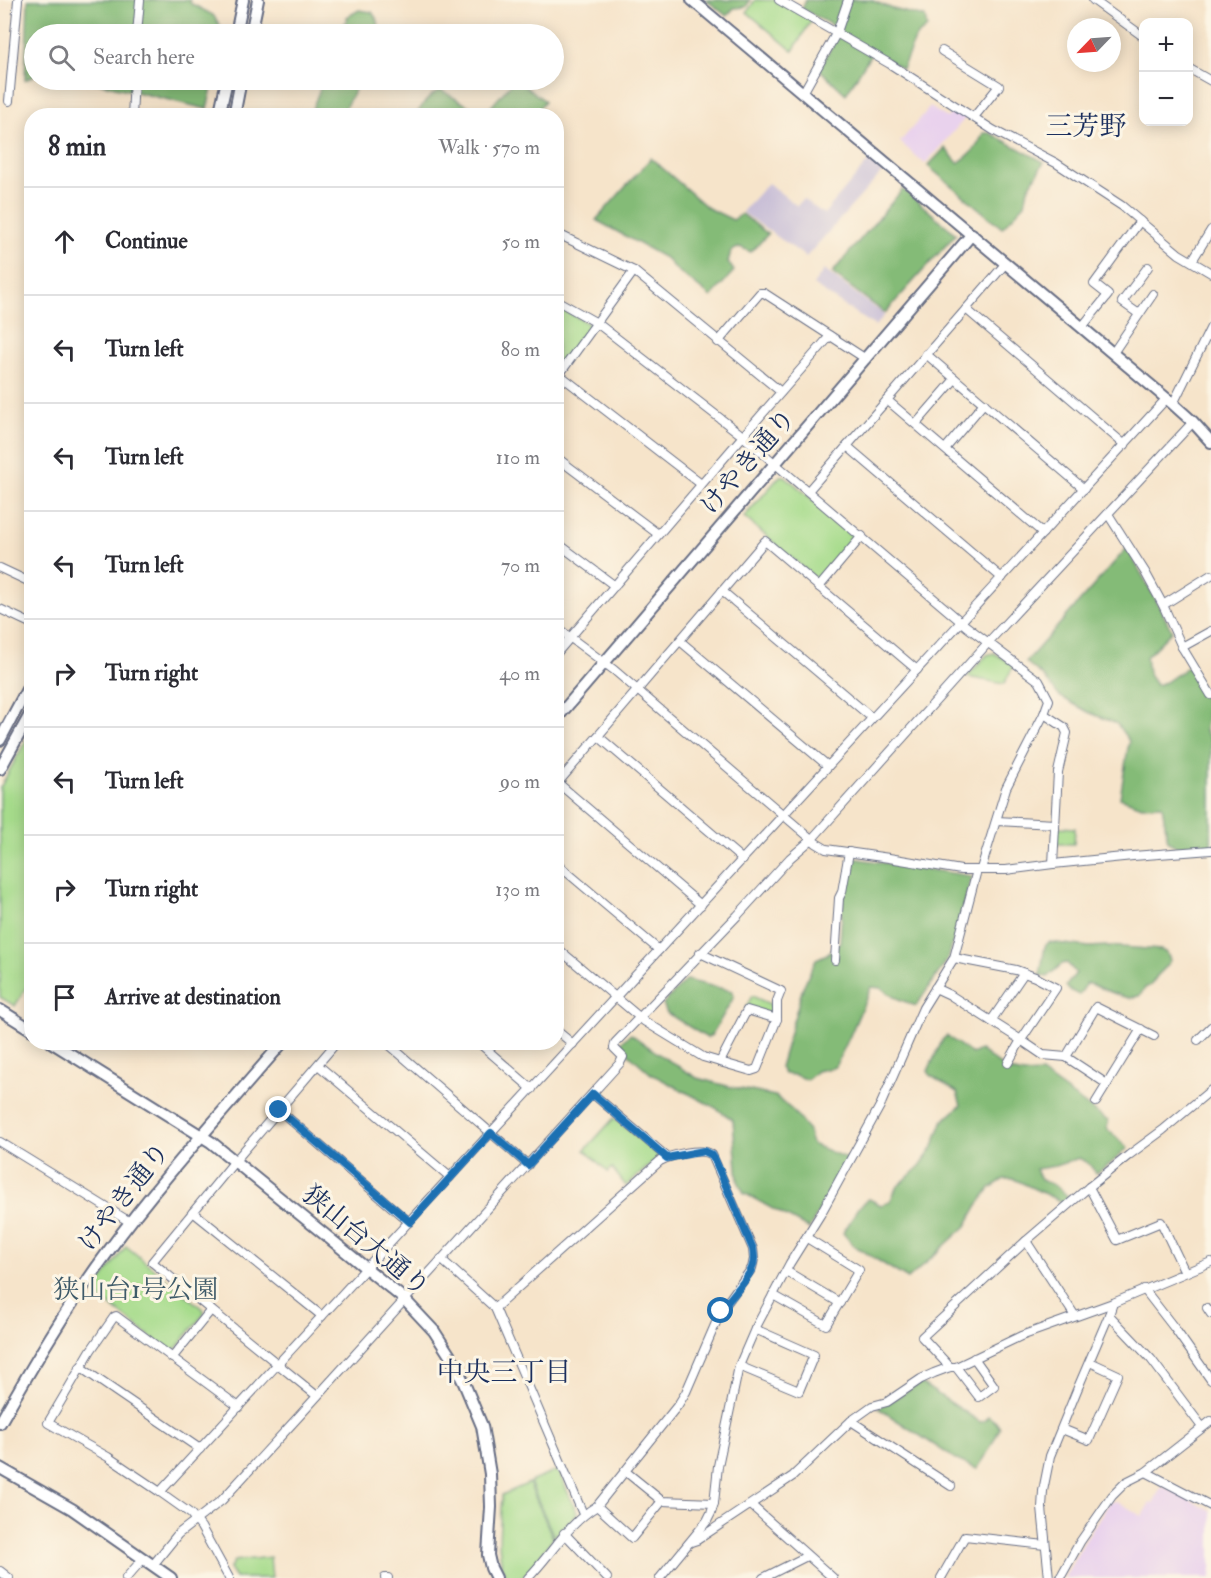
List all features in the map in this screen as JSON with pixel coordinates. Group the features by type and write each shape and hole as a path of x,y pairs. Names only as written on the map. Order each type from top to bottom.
{"street":[{"path":"9,101 18,0"},
{"path":"138,24 140,0"},
{"path":"238,24 243,0"},
{"path":"253,24 258,0"},
{"path":"692,0 1170,401 1211,442"},
{"path":"779,0 837,32 993,130 1065,169 1122,206 1179,254 1211,273"},
{"path":"803,93 837,32 848,0"},
{"path":"1093,0 1139,34"},
{"path":"942,51 999,87 974,117"},
{"path":"1193,71 1211,81"},
{"path":"132,108 133,90"},
{"path":"221,108 225,90"},
{"path":"236,108 239,90"},
{"path":"1082,327 1108,295 1094,284 1140,221"},
{"path":"1192,261 1211,230"},
{"name":"けやき通り","path":"564,710 972,234"},
{"path":"564,237 634,271 781,392"},
{"path":"808,491 1006,263"},
{"path":"1139,314 1122,302 1148,267"},
{"path":"564,367 634,271"},
{"path":"718,342 760,293 764,293 866,359"},
{"path":"1113,353 1153,294"},
{"path":"564,304 597,323 742,436 961,622 1039,681 1048,700 1044,714 1006,788 997,821 979,869 954,958 911,1033 880,1106 807,1238 786,1271 755,1329 739,1366 718,1466 711,1513 660,1578"},
{"path":"966,309 1125,445"},
{"path":"160,1492 1043,533 1125,445 1170,401 1211,327"},
{"path":"564,645 830,336"},
{"path":"926,354 1084,489"},
{"path":"916,424 955,379"},
{"path":"564,380 701,484"},
{"path":"887,400 1043,533"},
{"path":"945,449 984,403"},
{"path":"126,1578 222,1500 342,1370 623,1059 614,1048 614,1044 790,858 812,839 988,643 1193,422"},
{"path":"848,446 1002,578"},
{"path":"564,463 658,534"},
{"path":"1108,514 1145,573 1182,647 1211,695"},
{"path":"819,587 862,536"},
{"path":"564,776 765,541 917,670"},
{"path":"564,548 615,586"},
{"path":"0,568 24,579"},
{"path":"1163,605 1211,575"},
{"path":"722,591 872,718"},
{"path":"0,609 24,620"},
{"path":"1182,647 1211,631"},
{"path":"564,632 638,690 826,849 961,870 1006,870 1211,850"},
{"path":"680,641 828,766"},
{"path":"0,740 24,695"},
{"path":"1044,714 1064,727 1067,733 1058,771 1053,864"},
{"path":"0,769 24,726"},
{"path":"598,736 743,860"},
{"path":"564,790 701,905"},
{"path":"997,821 1055,824"},
{"path":"835,960 839,898 849,852"},
{"path":"564,870 659,950"},
{"path":"564,953 640,1017 703,1057 751,1071 757,1069 777,1019 777,1001 781,991 700,953"},
{"path":"954,958 1024,973 1056,988 1008,1063"},
{"path":"991,1021 1024,973"},
{"path":"935,988 1043,1054 1066,1057 1107,1084"},
{"path":"1066,1057 1096,1007 1154,1036"},
{"path":"720,1062 747,1010 777,1019"},
{"path":"0,1011 24,1025"},
{"path":"1198,1040 1211,1027"},
{"path":"1096,1102 1141,1029"},
{"path":"564,1037 573,1044"},
{"name":"狭山台大通り","path":"64,1050 201,1135 367,1268 404,1299 429,1325 443,1344 465,1383 480,1421 490,1474 489,1555 491,1568 496,1578"},
{"name":"けやき通り","path":"0,1423 47,1343 88,1280 130,1222 201,1135 276,1050"},
{"path":"317,1396 152,1262 330,1050"},
{"path":"395,1050 528,1165"},
{"path":"487,1050 532,1089"},
{"path":"318,1065 450,1177"},
{"path":"974,1358 994,1386 979,1397 953,1367 922,1337 1026,1241 1089,1187 1211,1090"},
{"path":"593,1094 667,1158"},
{"path":"279,1110 410,1222"},
{"path":"0,1142 130,1222"},
{"path":"495,1308 660,1161 704,1151 712,1155 753,1249 752,1268 721,1311 686,1392 678,1405 597,1506 583,1514 564,1533 528,1578"},
{"path":"1089,1187 1117,1240 1161,1222 1185,1272"},
{"path":"193,1212 322,1317"},
{"path":"773,1295 826,1325 840,1303 859,1270 807,1238"},
{"path":"1026,1241 1075,1316"},
{"path":"441,1259 495,1308 583,1514"},
{"path":"690,1542 697,1540 793,1476 851,1421 872,1406 887,1402 921,1379 1021,1336 1211,1262"},
{"path":"786,1271 840,1303"},
{"path":"1144,1289 1211,1380"},
{"path":"1049,1578 1042,1508 1050,1456 1113,1302"},
{"path":"172,1358 211,1310"},
{"path":"1109,1315 1151,1359 1203,1427"},
{"path":"229,1578 191,1514 108,1457 48,1423 80,1367 116,1316 239,1407"},
{"path":"739,1366 799,1391 814,1355 755,1329"},
{"path":"1062,1429 1089,1440 1118,1375 1090,1362"},
{"path":"80,1367 200,1449"},
{"path":"851,1421 951,1486"},
{"path":"1060,1578 1080,1542 1112,1496 1126,1482 1146,1472 1211,1421"},
{"path":"0,1468 72,1509 171,1578"},
{"path":"626,1471 662,1501 714,1503"},
{"path":"1146,1472 1211,1506"},
{"path":"597,1506 632,1538 662,1501"},
{"path":"751,1505 833,1578"},
{"path":"564,1533 607,1578"},
{"path":"942,1578 965,1536 1045,1545"},
{"path":"764,1578 807,1556"},
{"path":"0,1571 9,1578"}],"shaded area":[{"path":"930,107 947,118 955,109 967,116 925,164 900,142"},
{"path":"872,157 885,169 806,257 742,212 768,183 797,206 803,199 824,214"},
{"path":"824,270 885,315 875,326 813,285"},
{"path":"1162,1486 1211,1511 1211,1578 1064,1578 1110,1502 1117,1501 1142,1516 1150,1502 1153,1503"}],"green space":[{"path":"28,0 190,0 190,3 213,15 219,24 27,24"},
{"path":"706,0 750,0 746,7 734,8 727,16"},
{"path":"755,0 778,0 812,19 793,51 747,12"},
{"path":"806,0 871,0 893,9 925,17 927,28 916,37 902,69 873,51 846,94 819,69 841,30 802,9"},
{"path":"359,10 372,12 378,24 344,24 347,17"},
{"path":"128,90 212,90 207,108"},
{"path":"319,90 355,90 345,108 313,108"},
{"path":"441,90 472,108 421,108 430,97"},
{"path":"505,90 530,90 545,101 540,108 490,108"},
{"path":"983,133 990,133 1044,162 1028,189 1025,204 1002,228 928,166 945,148 958,163 967,157 979,143"},
{"path":"651,158 708,208 733,220 742,214 768,234 751,252 740,247 731,251 728,262 734,271 711,297 673,267 667,259 596,220"},
{"path":"903,189 956,234 885,313 832,273"},
{"path":"564,310 589,324 589,328 564,362"},
{"path":"780,476 785,476 854,535 821,578 816,579 744,517"},
{"path":"1127,548 1172,631 1146,657 1148,673 1156,685 1166,682 1189,666 1204,696 1207,712 1205,730 1211,740 1211,848 1184,850 1168,842 1162,805 1142,806 1120,798 1129,741 1117,724 1088,712 1059,696 1044,677 1026,662"},
{"path":"994,653 1014,665 1004,684 967,677 987,655"},
{"path":"24,744 24,991 15,1006 0,997 0,788"},
{"path":"1058,827 1075,828 1074,844 1057,844"},
{"path":"852,858 972,876 948,959 916,1006 894,997 881,988 871,987 835,1067 817,1071 807,1080 795,1075 784,1074 780,1067 803,987 816,959 827,954 840,942 843,899"},
{"path":"1049,942 1089,947 1161,950 1167,953 1170,960 1151,985 1145,988 1139,996 1129,998 1121,996 1087,983 1079,995 1066,986 1076,973 1067,963 1062,964 1047,977 1040,975 1045,946"},
{"path":"686,980 732,991 734,997 711,1036 707,1038 667,1013 663,1004"},
{"path":"752,996 770,1004 775,1013 772,1015 746,1007"},
{"path":"631,1034 697,1078 775,1096 792,1110 807,1128 812,1144 848,1159 809,1229 744,1193 738,1181 733,1120 714,1107 651,1074 621,1047 621,1042"},
{"path":"947,1036 972,1054 980,1050 1007,1070 1023,1074 1041,1073 1108,1121 1107,1129 1128,1148 1096,1173 1089,1164 1079,1158 1055,1166 1036,1169 1043,1180 1057,1187 1069,1197 1064,1203 1014,1179 1004,1179 990,1188 966,1226 908,1279 853,1245 843,1233 860,1206 869,1199 881,1205 890,1202 896,1188 920,1166 932,1149 942,1122 961,1105 957,1092 931,1076 928,1071 943,1039"},
{"path":"614,1118 657,1154 658,1158 626,1186 612,1168 608,1172 585,1150"},
{"name":"狭山台1号公園","path":"126,1246 204,1310 204,1314 174,1351 169,1351 93,1292"},
{"path":"921,1383 980,1422 988,1416 1000,1428 977,1469 957,1460 878,1408"},
{"path":"558,1470 577,1513 554,1537 530,1482"},
{"path":"529,1483 553,1538 527,1573 521,1578 507,1578 499,1548 502,1495"},
{"path":"270,1557 272,1578 235,1578 229,1569 234,1561"}],"district":[{"name":"三芳野","path":"1086,126"},
{"name":"中央三丁目","path":"504,1372"}],"route":[{"path":"279,1110 410,1222 491,1133 528,1165 593,1094 667,1158 704,1151 712,1155 715,1160 753,1249 754,1259 752,1268 721,1311"}]}
